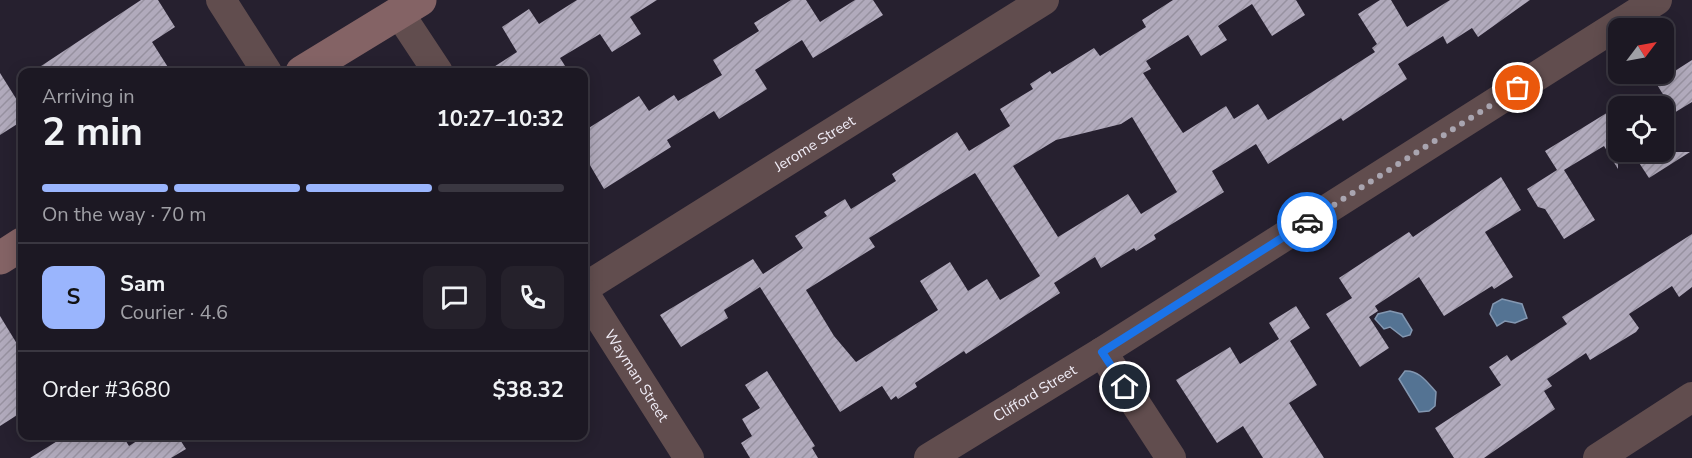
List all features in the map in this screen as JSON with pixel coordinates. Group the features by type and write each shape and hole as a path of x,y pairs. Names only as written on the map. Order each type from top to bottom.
{"street":[{"path":"221,0 264,68"},
{"name":"Jerome Street","path":"588,285 1044,0"},
{"name":"Clifford Street","path":"929,458 1102,352 1657,0"},
{"path":"309,68 409,7 436,68"},
{"path":"0,258 18,247"},
{"name":"Wayman Street","path":"588,299 689,458"},
{"path":"1102,352 1171,458"},
{"path":"1598,458 1631,449 1692,397"}],"water":[{"path":"1502,299 1522,304 1527,318 1515,323 1505,321 1497,326 1490,314 1493,304"},
{"path":"1390,311 1402,314 1412,330 1410,335 1403,337 1390,327 1384,329 1375,319 1378,314"},
{"path":"1405,371 1419,375 1436,392 1435,406 1429,411 1419,412 1399,379"}],"building":[{"path":"141,0 158,0 175,27 152,42 168,68 38,68"},
{"path":"577,0 657,0 630,17 641,34 612,52 600,34 560,58 566,68 492,68 517,52 502,27 529,9 539,24"},
{"path":"791,0 806,0 820,22 855,0 873,0 883,15 813,58 802,40 755,70 767,89 719,119 714,111 667,140 671,147 604,189 588,162 588,128 639,96 649,111 674,95 678,101 722,75 713,60 759,31 754,23"},
{"path":"1173,0 1296,0 1305,15 1272,36 1252,4 1218,26 1227,40 1201,56 1188,35 1146,61 1151,69 1143,73 1183,133 1226,106 1234,119 1258,104 1268,120 1375,52 1372,48 1377,44 1358,14 1380,0 1391,0 1407,27 1450,0 1530,0 1478,37 1472,28 1447,44 1443,36 1398,64 1407,79 1343,121 1341,118 1268,164 1256,144 1212,171 1224,192 1154,235 1156,239 1136,251 1134,248 1101,268 1095,257 1054,283 1060,293 966,354 964,351 915,383 917,387 898,399 896,396 891,400 882,386 840,412 760,287 724,310 728,318 681,347 660,315 753,259 763,274 803,248 795,236 827,216 824,212 845,199 851,209 896,181 892,174 957,132 969,151 1010,126 1000,109 1033,89 1030,84 1050,71 1052,74 1094,48 1100,56 1146,27 1142,20","holes":["1132,117 1177,192 1141,214 1128,194 1058,237 1013,166 1056,140 1121,124","975,173 1040,276 1000,300 987,279 968,291 950,262 920,281 938,310 856,362 834,336 806,290 875,247 869,238"]},
{"path":"1692,60 1692,102 1674,113 1674,96 1664,96 1657,84 1674,84 1674,72"},
{"path":"0,73 18,102 18,124 0,135"},
{"path":"1608,112 1608,153 1604,146 1564,170 1595,220 1564,239 1545,209 1538,207 1527,189 1557,170 1545,151"},
{"path":"1674,152 1690,152 1649,178 1639,162 1674,162"},
{"path":"1501,177 1521,210 1485,232 1513,277 1494,289 1492,286 1444,316 1419,277 1375,306 1378,311 1369,317 1389,348 1360,367 1326,314 1352,298 1339,278 1409,232 1413,237"},
{"path":"1692,234 1692,287 1679,297 1672,286 1629,314 1639,328 1636,332 1590,360 1586,353 1547,379 1552,386 1544,391 1555,409 1484,458 1454,458 1435,428 1501,385 1489,367 1507,355 1511,361 1567,324 1562,317"},
{"path":"1296,306 1310,328 1290,341 1317,385 1289,403 1324,458 1263,458 1243,426 1217,443 1176,380 1230,347 1240,364 1279,339 1269,323"},
{"path":"0,316 18,345 18,415 0,426"},
{"path":"767,371 815,446 812,448 818,458 750,458 741,443 752,436 742,419 760,408 745,385"},
{"path":"59,440 125,440 129,446 138,440 180,440 186,449 171,458 30,458"}],"way so far":[{"path":"1307,222 1518,88"}],"route":[{"path":"1125,387 1102,352 1307,222"}]}
